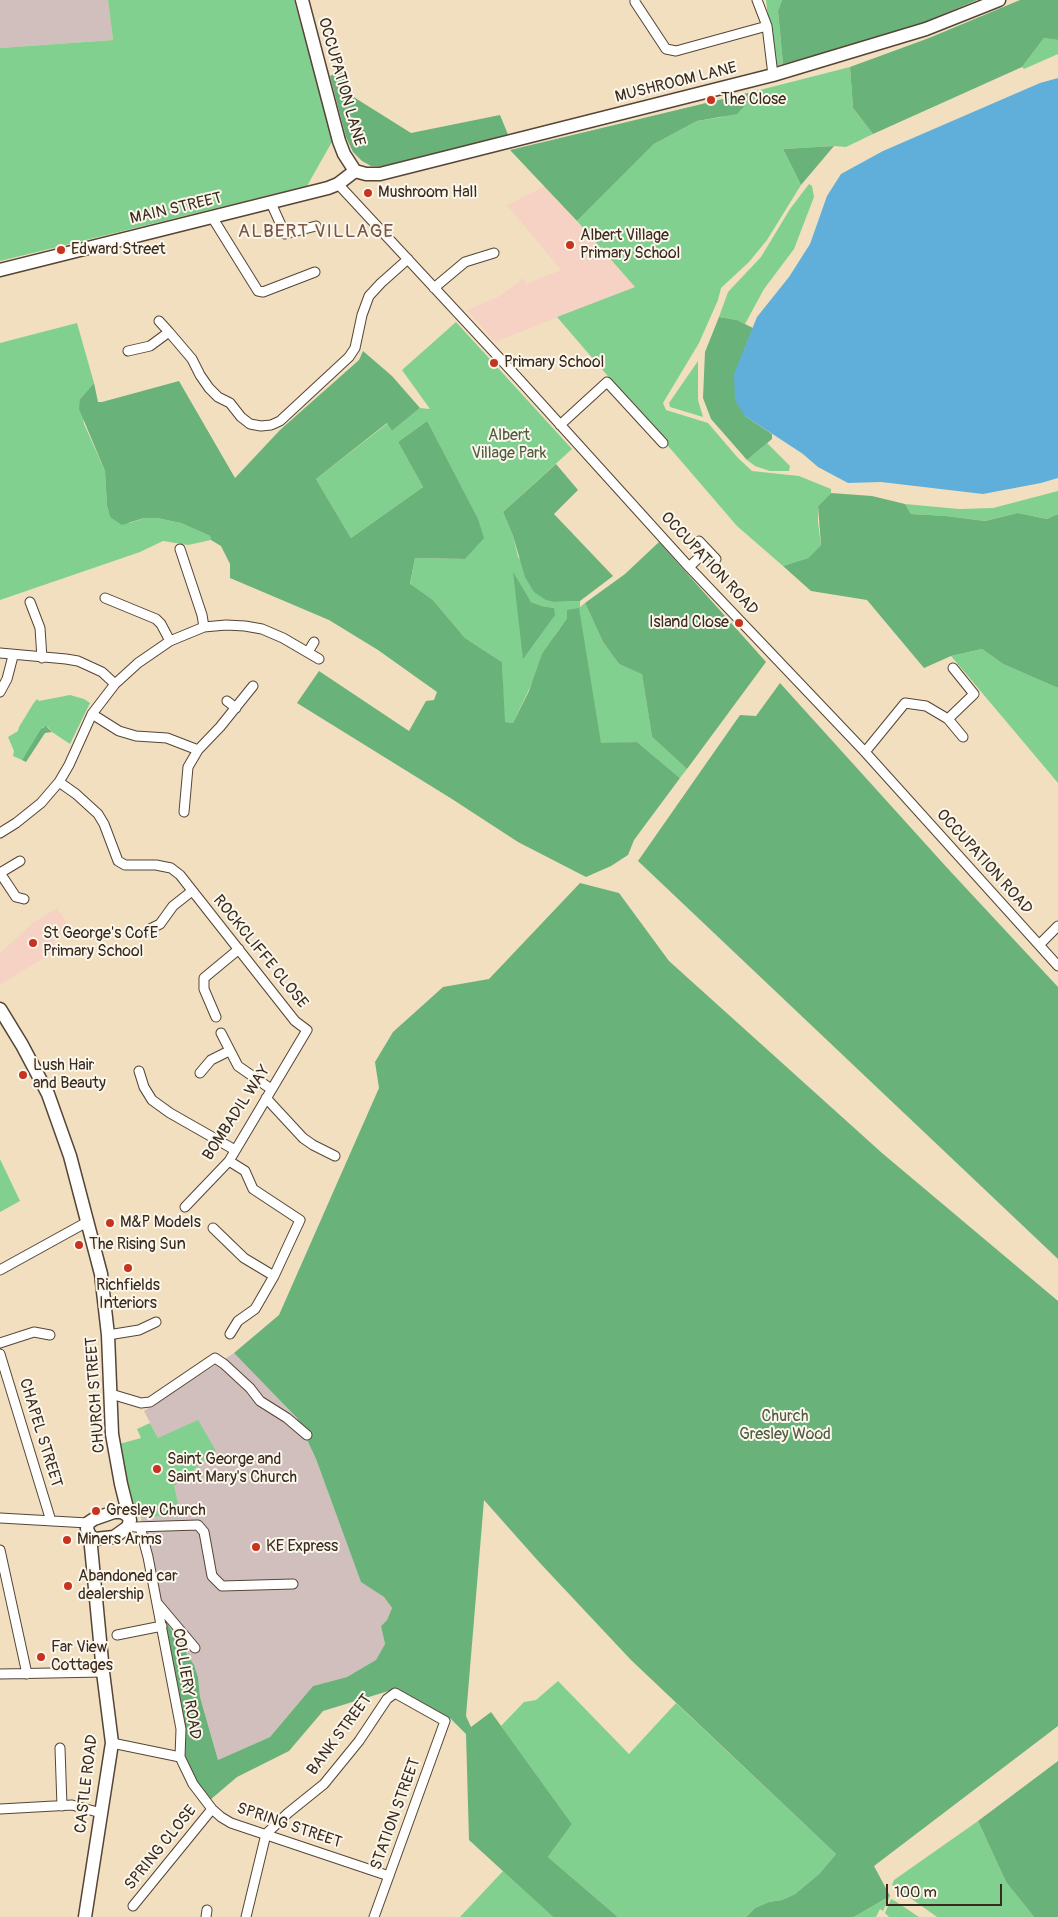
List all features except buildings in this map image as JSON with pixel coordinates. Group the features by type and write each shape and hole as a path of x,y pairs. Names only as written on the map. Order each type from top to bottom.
{"street":[{"name":"OCCUPATION LANE","path":"302,0 339,141 344,154 355,171"},
{"path":"635,0 666,49 676,51 767,26"},
{"path":"757,0 767,26 773,75"},
{"name":"MUSHROOM LANE","path":"355,171 366,174 380,174 773,75 926,29 999,0"},
{"name":"MAIN STREET","path":"0,270 271,203 338,184 355,171"},
{"name":"OCCUPATION ROAD","path":"338,184 560,424 689,567 866,752 1058,966"},
{"path":"271,203 286,234 316,226"},
{"path":"212,217 258,291 263,292 315,272"},
{"path":"434,288 465,262 494,253"},
{"path":"159,322 192,359 209,388 218,397 230,404 250,424 271,425 280,422 349,357 355,348 362,315 369,296 381,282 408,259"},
{"path":"128,351 150,346 169,332"},
{"path":"600,374 664,443"},
{"path":"560,424 607,382"},
{"path":"699,541 716,559"},
{"path":"180,549 204,627"},
{"path":"689,567 707,550"},
{"path":"188,572 198,569"},
{"path":"106,598 156,619 161,624 170,641"},
{"path":"30,602 40,628 42,658"},
{"path":"0,833 41,803 59,782 69,765 92,714 115,684 138,664 170,641 204,627 226,625 262,629 319,659"},
{"path":"308,652 314,642"},
{"path":"0,653 13,656 66,658 78,661 102,672 115,684"},
{"path":"0,692 7,679 13,656"},
{"path":"948,720 974,694 953,668"},
{"path":"184,812 189,798 188,767 198,750 220,727 253,686"},
{"path":"227,702 236,708"},
{"path":"866,752 905,703 926,706 948,720 963,737"},
{"path":"92,714 119,731 136,736 167,738 198,750"},
{"name":"ROCKCLIFFE CLOSE","path":"59,782 76,794 98,814 104,824 118,861 125,865 156,865 171,868 180,875 295,1021 307,1030"},
{"path":"20,861 0,873 16,897 24,899"},
{"name":"ROCKCLIFFE CLOSE","path":"148,930 160,924 173,906 192,891"},
{"path":"1039,945 1058,926"},
{"path":"216,1017 204,989 204,978 239,950"},
{"name":"CHURCH STREET","path":"0,1009 48,1094 70,1156 88,1222 101,1274 108,1335 112,1434 125,1499 133,1525"},
{"name":"BOMBADIL WAY","path":"185,1207 229,1161 307,1030"},
{"path":"221,1033 238,1066 271,1089"},
{"path":"200,1073 211,1060 229,1050"},
{"path":"138,1071 144,1087 152,1100 170,1113 235,1150"},
{"path":"266,1098 303,1138 335,1156"},
{"path":"229,1161 245,1171 253,1189 300,1220 274,1276 254,1309 238,1321 230,1334"},
{"path":"0,1270 88,1222"},
{"path":"213,1228 244,1258 274,1276"},
{"path":"108,1335 139,1330 156,1322"},
{"path":"0,1343 34,1332 50,1335"},
{"name":"CHAPEL STREET","path":"0,1354 51,1522"},
{"path":"111,1394 141,1403 150,1402 215,1358 244,1383 260,1401 287,1418 307,1435"},
{"path":"0,1518 88,1523 114,1512 120,1508 125,1499"},
{"path":"114,1512 122,1512 127,1515 133,1525"},
{"name":"CASTLE ROAD","path":"85,1917 112,1743 90,1536 87,1529 88,1523"},
{"path":"90,1536 95,1538 114,1537 133,1525 198,1525 204,1532 212,1576 222,1586 293,1584"},
{"name":"COLLIERY ROAD","path":"133,1525 148,1557 162,1626 181,1728 180,1757"},
{"path":"0,1550 26,1674"},
{"path":"157,1604 195,1648"},
{"path":"116,1635 162,1626"},
{"path":"0,1674 103,1672"},
{"name":"BANK STREET","path":"266,1834 324,1784 359,1741 387,1699 395,1693 445,1721"},
{"name":"STATION STREET","path":"374,1917 445,1721"},
{"path":"112,1743 180,1757"},
{"path":"60,1748 62,1806"},
{"name":"SPRING STREET","path":"180,1757 193,1784 220,1817 390,1876"},
{"path":"0,1809 72,1805 101,1814"},
{"name":"SPRING CLOSE","path":"133,1906 212,1809"},
{"path":"246,1917 266,1834"}],"shaded area":[{"path":"0,0 108,0 113,40 0,48"},
{"name":"Albert Village Primary School","path":"545,186 635,287 495,342 467,310 500,296 523,278 526,284 561,270 507,205"},
{"name":"St George's CofE Primary School","path":"57,908 70,928 52,937 58,949 0,985 0,953 34,922"},
{"path":"234,1353 297,1418 316,1459 361,1581 384,1597 392,1608 387,1620 381,1626 385,1644 376,1661 347,1677 313,1686 270,1737 218,1760 200,1697 198,1677 194,1665 154,1602 142,1537 141,1517 172,1516 171,1508 179,1507 158,1438 144,1411"}],"green space":[{"path":"108,0 294,0 333,140 307,186 0,261 0,48 113,40"},
{"path":"766,0 782,0 778,11 783,64 774,66"},
{"path":"782,0 977,0 907,30 783,64 778,11"},
{"path":"1020,0 1058,0 1058,40 1044,38 1022,67 873,134 853,108 850,67 929,38"},
{"path":"1044,38 1058,40 1058,54 1024,69 1022,67"},
{"path":"850,67 853,108 873,134 846,147 783,149 801,185 767,240 749,262 721,288 718,300 699,343 663,403 666,410 708,423 738,458 752,471 799,476 831,489 831,493 818,506 821,545 808,558 783,566 737,526 557,317 635,287 577,221 654,144 697,121 722,117 746,104 752,92"},
{"path":"341,70 352,96 411,133 500,115 509,137 382,167 371,166 362,161 353,152 346,137 330,76"},
{"path":"752,92 746,104 737,114 697,121 654,144 577,221 510,150"},
{"path":"834,146 801,185 783,149"},
{"path":"809,184 812,186 814,197 794,249 764,289 745,324 737,320 719,317 728,292 761,257 790,209"},
{"path":"719,317 737,320 753,328 744,350 745,416 772,434 772,439 747,460 711,419 703,398 705,352"},
{"name":"Albert Village Park","path":"456,322 572,449 503,512 513,536 518,557 554,602 580,601 580,607 585,603 603,642 619,664 642,673 652,737 687,769 680,778 637,742 601,744 567,618 555,635 513,723 504,722 502,662 465,638 433,600 410,585 415,558 465,559 427,421 398,442 423,487 351,538 316,479 388,423 392,431 420,408 430,409 402,370","holes":["522,589 531,602 554,608 523,658"]},
{"path":"77,323 94,383 80,399 84,424 105,471 107,506 110,517 130,523 144,518 157,518 181,523 210,536 211,540 188,545 163,541 140,552 0,600 0,343"},
{"path":"363,351 392,376 420,408 392,431 387,423 316,479 351,538 423,487 398,442 427,421 478,519 484,538 465,559 415,558 410,584 433,600 465,638 502,662 505,722 513,723 529,691 542,654 567,618 567,610 579,608 601,743 637,742 680,778 634,840 628,855 611,866 586,877 518,842 297,703 319,671 409,731 426,701 434,700 437,692 378,650 329,620 230,578 230,564 221,546 211,540 210,536 181,523 157,518 144,518 122,525 110,517 107,506 105,471 79,409 80,399 94,383 98,402 102,402 179,381 235,478 280,430 359,360"},
{"path":"698,361 698,400 703,417 670,407 669,403"},
{"path":"767,443 790,466 789,471 770,471 755,466 747,460"},
{"path":"556,464 578,490 554,514 613,576 580,601 554,602 546,600 534,592 525,577 513,536 503,512"},
{"path":"1058,491 1058,514 1047,519 1018,513 985,521 911,514 905,504 959,509 993,508"},
{"path":"831,493 872,496 905,504 911,514 985,521 1018,513 1047,519 1058,514 1058,688 1003,664 982,649 951,656 924,668 867,600 811,591 783,566 808,558 821,545 818,506"},
{"path":"659,542 766,662 687,769 652,737 642,674 619,664 603,642 585,603 625,574"},
{"path":"513,572 531,602 554,608 555,615 523,659"},
{"path":"982,649 1003,664 1058,688 1058,783 951,656"},
{"path":"780,683 1058,987 1058,1259 638,861 740,715 756,716"},
{"path":"70,695 90,703 70,744 52,732 48,727 43,727 22,760 13,756 14,751 8,737 18,731 37,699 39,701"},
{"path":"46,726 52,732 45,733 26,762 22,760 41,729"},
{"name":"Church Gresley Wood","path":"580,883 619,893 669,961 882,1153 1058,1301 1058,1726 874,1866 890,1896 854,1917 746,1917 755,1908 795,1894 819,1874 836,1854 631,1660 484,1500 466,1716 471,1727 491,1712 572,1824 548,1857 618,1917 553,1917 469,1840 466,1734 451,1719 395,1689 323,1711 289,1751 237,1777 210,1800 191,1775 184,1757 163,1617 194,1665 198,1677 200,1697 218,1760 270,1737 313,1686 347,1677 376,1660 385,1644 381,1626 387,1620 392,1608 384,1597 361,1582 316,1459 297,1418 234,1353 279,1315 379,1088 375,1062 393,1032 443,987 489,979"},
{"path":"0,1159 20,1201 0,1212"},
{"path":"198,1420 216,1451 174,1486 179,1507 171,1508 173,1516 141,1517 133,1509 119,1444 141,1438 137,1429 150,1423 158,1438"},
{"path":"558,1681 629,1754 676,1703 836,1854 819,1874 795,1894 755,1908 746,1917 618,1917 548,1857 572,1824 501,1726 524,1702 536,1700"},
{"path":"1058,1761 1058,1917 1034,1917 1006,1882 978,1821"},
{"path":"978,1821 1006,1882 1034,1917 937,1917 892,1885 894,1880"},
{"path":"503,1871 553,1917 460,1917"},
{"path":"890,1896 883,1911 880,1909 876,1917 854,1917"},
{"path":"891,1899 919,1917 889,1917 885,1913"}],"water":[{"path":"1058,78 1058,478 983,494 881,482 848,483 818,467 803,454 745,416 735,400 734,374 757,317 789,277 810,244 827,196 841,174 883,151 1040,83"}],"place":[{"name":"The Close","path":"711,100"},
{"name":"Mushroom Hall","path":"368,193"},
{"name":"Albert Village Primary School","path":"570,245"},
{"name":"Edward Street","path":"61,250"},
{"name":"Primary School","path":"494,363"},
{"name":"Island Close","path":"739,623"},
{"name":"St George's CofE Primary School","path":"33,943"},
{"name":"Lush Hair and Beauty","path":"23,1075"},
{"name":"M&P Models","path":"110,1223"},
{"name":"The Rising Sun","path":"79,1245"},
{"name":"Richfields Interiors","path":"128,1268"},
{"name":"Saint George and Saint Mary's Church","path":"157,1469"},
{"name":"Gresley Church","path":"96,1511"},
{"name":"Miners Arms","path":"67,1540"},
{"name":"KE Express","path":"256,1547"},
{"name":"Abandoned car dealership","path":"68,1586"},
{"name":"Far View Cottages","path":"41,1657"}],"district":[{"name":"ALBERT VILLAGE","path":"316,232"}]}
